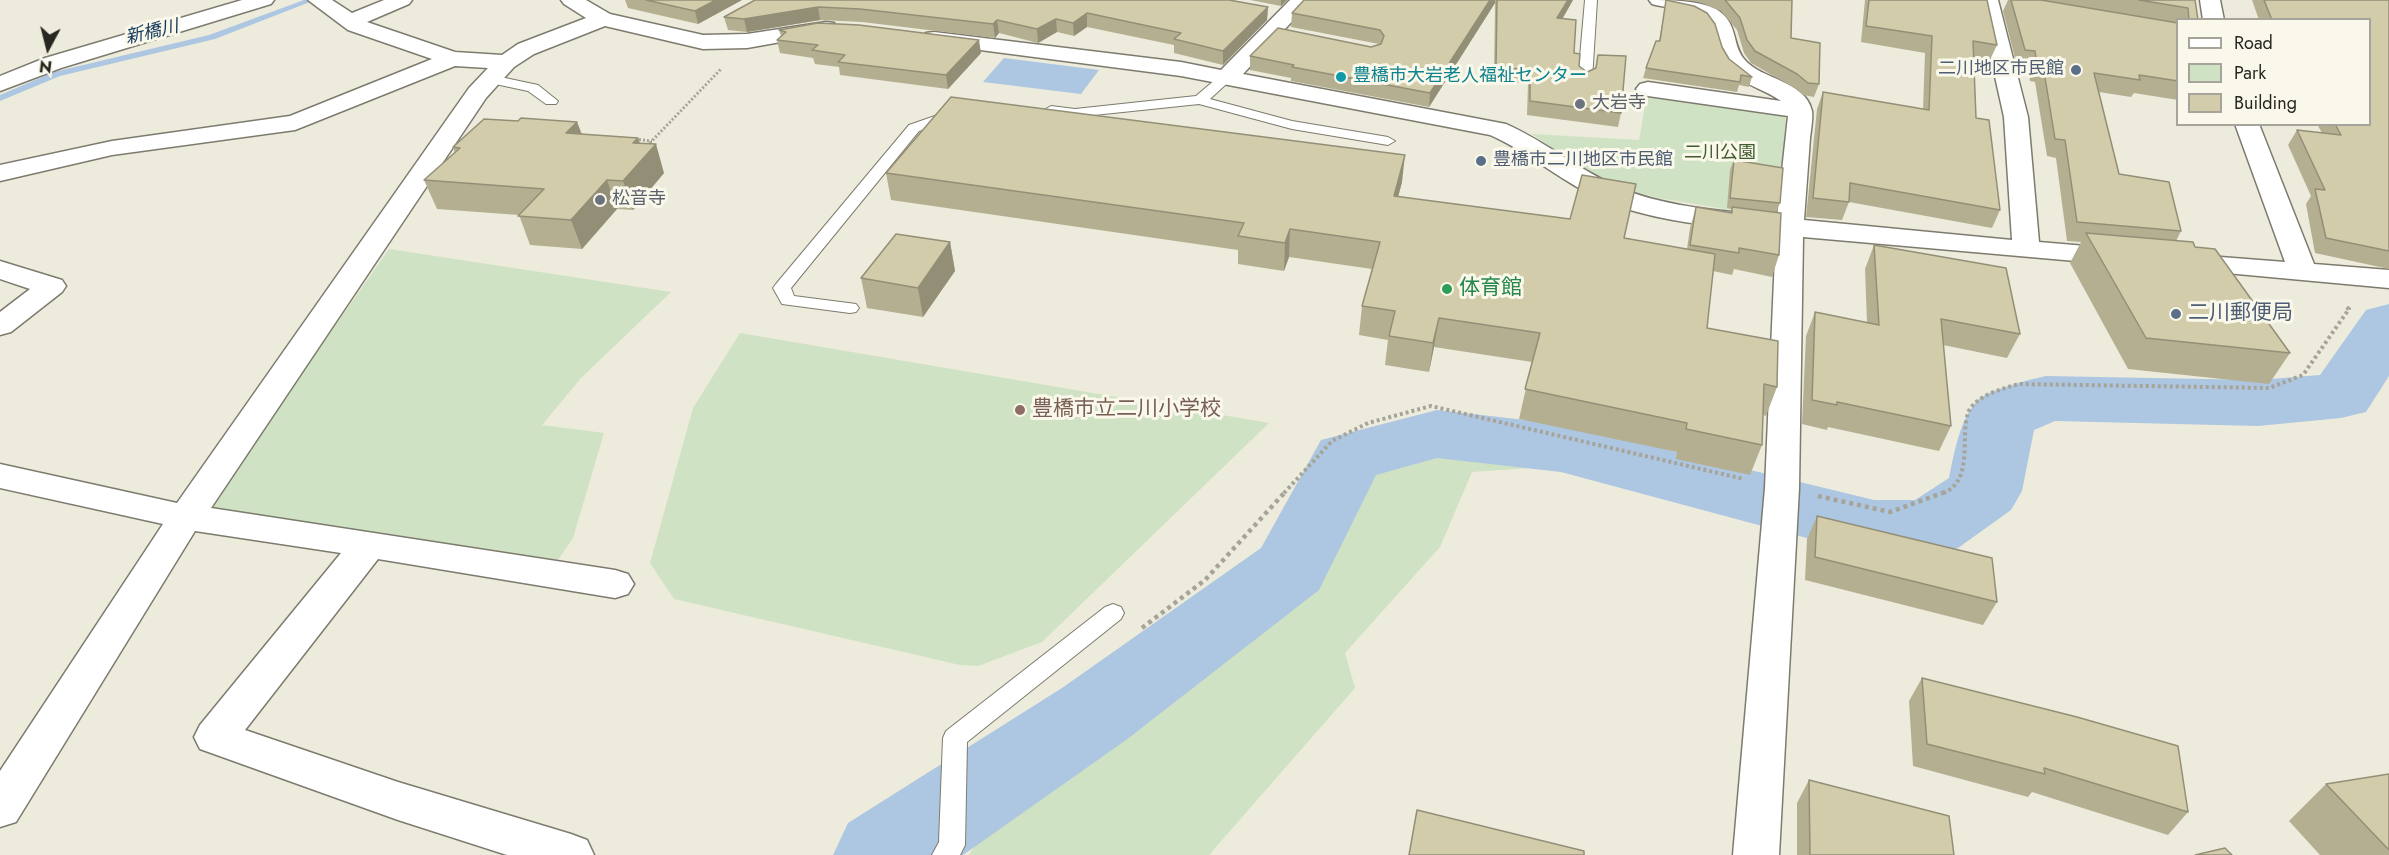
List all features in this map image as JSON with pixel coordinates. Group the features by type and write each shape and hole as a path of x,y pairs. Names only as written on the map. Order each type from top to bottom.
{"street":[{"path":"0,84 53,63 264,0"},
{"path":"351,21 402,0"},
{"path":"572,0 603,19 691,40 747,42 820,28 852,30"},
{"path":"1659,0 1695,7 1716,18 1723,25 1726,48 1731,60 1744,71 1787,95 1798,104 1800,111 1790,227 1781,501 1755,855"},
{"path":"2210,0 2214,18"},
{"path":"320,1 351,21 452,59 498,71"},
{"path":"1996,1 2016,117 2026,249"},
{"path":"1228,76 1281,14 1293,36"},
{"path":"0,808 186,517 477,93 498,71 526,49 551,37 603,19"},
{"path":"691,40 721,23"},
{"path":"911,36 1228,76 1497,129 1520,138 1581,178 1616,196 1670,210 1790,227 2389,279"},
{"path":"0,173 111,148 295,123 452,59"},
{"path":"1648,89 1800,111"},
{"path":"2248,126 2303,273"},
{"path":"0,270 52,286 0,326"},
{"path":"0,476 186,517 615,584"},
{"path":"369,544 215,737 398,801 571,855"}],"lane":[{"path":"1585,80 1592,0"},
{"path":"498,71 532,88 551,101"},
{"path":"1200,100 1228,76"},
{"path":"1032,108 1075,113 1200,100 1251,116 1330,133 1388,141"},
{"path":"850,308 788,300 782,288 915,128 969,108"},
{"path":"948,850 955,738 1113,613"}],"path":[{"path":"646,148 747,42"},
{"path":"629,139 652,141"},
{"path":"1140,629 1205,580 1332,441 1368,423 1431,406 1781,501 1890,512 1949,491 1965,462 1968,412 1977,402 1998,390 2019,384 2269,388 2302,375 2349,309 2303,273"}],"green space":[{"name":"二川公園","path":"1648,89 1786,111 1780,208 1756,214 1658,198 1600,182 1532,134 1639,140"},
{"path":"389,249 671,292 581,378 542,425 604,433 573,538 556,563 208,507"},
{"path":"740,333 1269,423 1042,642 978,666 960,665 674,599 650,563 693,408"},
{"path":"1431,420 1525,440 1545,467 1472,472 1440,547 1345,653 1355,688 1209,855 969,855 980,837 1197,659 1349,475"}],"water":[{"path":"1004,58 1099,70 1081,94 983,82"}],"building":[{"path":"646,0 716,0 695,11"},
{"path":"755,0 1229,0 1268,7 1223,51 1174,39 1181,33 1087,13 1073,23 1056,19 1037,29 997,20 993,24 860,9 818,7 744,19 724,17"},
{"path":"1304,0 1490,0 1430,93 1292,67 1294,65 1250,56 1278,28 1371,47 1381,44 1384,36 1380,30 1292,13"},
{"path":"1497,0 1568,0 1557,18 1576,20 1574,53 1580,54 1579,66 1587,72 1596,68 1598,55 1626,56 1621,113 1530,101 1530,70 1496,67"},
{"path":"1666,0 1694,6 1707,13 1715,24 1722,47 1729,59 1752,77 1741,75 1740,82 1646,68 1656,41 1660,41"},
{"path":"1725,0 1792,0 1791,38 1820,43 1819,84 1808,83 1797,74 1755,51 1747,40 1740,18"},
{"path":"1869,0 1987,0 1997,45 1973,41 1976,118 1989,120 2000,210 1850,183 1849,202 1813,198 1823,92 1929,110 1932,36 1866,26"},
{"path":"2011,0 2041,0 2176,23 2176,81 2139,75 2140,80 2094,73 2119,174 2169,182 2181,231 2077,222 2065,140 2055,139 2043,65 2037,64 2035,51 2025,50"},
{"path":"2139,0 2195,0 2198,18 2189,18 2188,8"},
{"path":"2264,0 2389,0 2389,251 2326,238 2315,189 2325,190 2297,130 2341,135 2336,126 2371,126 2371,18 2271,18"},
{"path":"818,23 859,25 979,40 946,75 838,62 845,55 812,50 818,45 777,40 786,32 779,30"},
{"path":"951,97 1405,155 1394,196 1570,219 1582,175 1636,184 1624,238 1715,254 1707,328 1778,341 1777,387 1764,384 1762,445 1686,429 1687,423 1525,389 1540,333 1439,318 1433,343 1389,336 1395,311 1362,306 1380,242 1290,229 1285,243 1238,236 1244,223 886,173"},
{"path":"521,118 577,122 566,133 638,138 633,143 656,144 623,181 607,180 571,220 518,216 544,189 424,180 460,148 453,147 484,119 518,121"},
{"path":"1734,160 1783,168 1780,203 1730,198"},
{"path":"1696,207 1732,213 1732,207 1781,213 1779,255 1739,248 1739,253 1690,245"},
{"path":"2086,233 2193,242 2195,247 2215,249 2290,353 2146,338"},
{"path":"896,234 950,242 918,288 861,278"},
{"path":"1874,245 2006,268 2020,334 1941,319 1951,426 1837,402 1837,405 1812,400 1815,312 1879,325"},
{"path":"1817,516 1992,558 1997,602 1815,557"},
{"path":"1922,678 2077,717 2178,746 2188,812 2044,768 2045,774 1927,744"},
{"path":"2389,774 2389,850 2326,784"},
{"path":"1809,780 1949,816 1954,855 1810,855"},
{"path":"1417,810 1584,851 1584,855 1409,855"},
{"path":"2225,848 2232,855 2195,855"}],"waterway":[{"name":"新橋川","path":"0,98 57,74 212,37 311,0"},
{"path":"883,855 1094,714 1290,569 1347,458 1437,434 1561,448 1874,528 1930,528 1984,491 1995,435 2005,415 2046,398 2258,403 2341,396 2389,324"}],"place":[{"name":"二川地区市民館","path":"2076,70"},
{"name":"豊橋市大岩老人福祉センター","path":"1341,77"},
{"name":"大岩寺","path":"1580,104"},
{"name":"豊橋市二川地区市民館","path":"1481,161"},
{"name":"松音寺","path":"600,200"},
{"name":"体育館","path":"1447,289"},
{"name":"二川郵便局","path":"2176,314"},
{"name":"豊橋市立二川小学校","path":"1020,410"}]}
